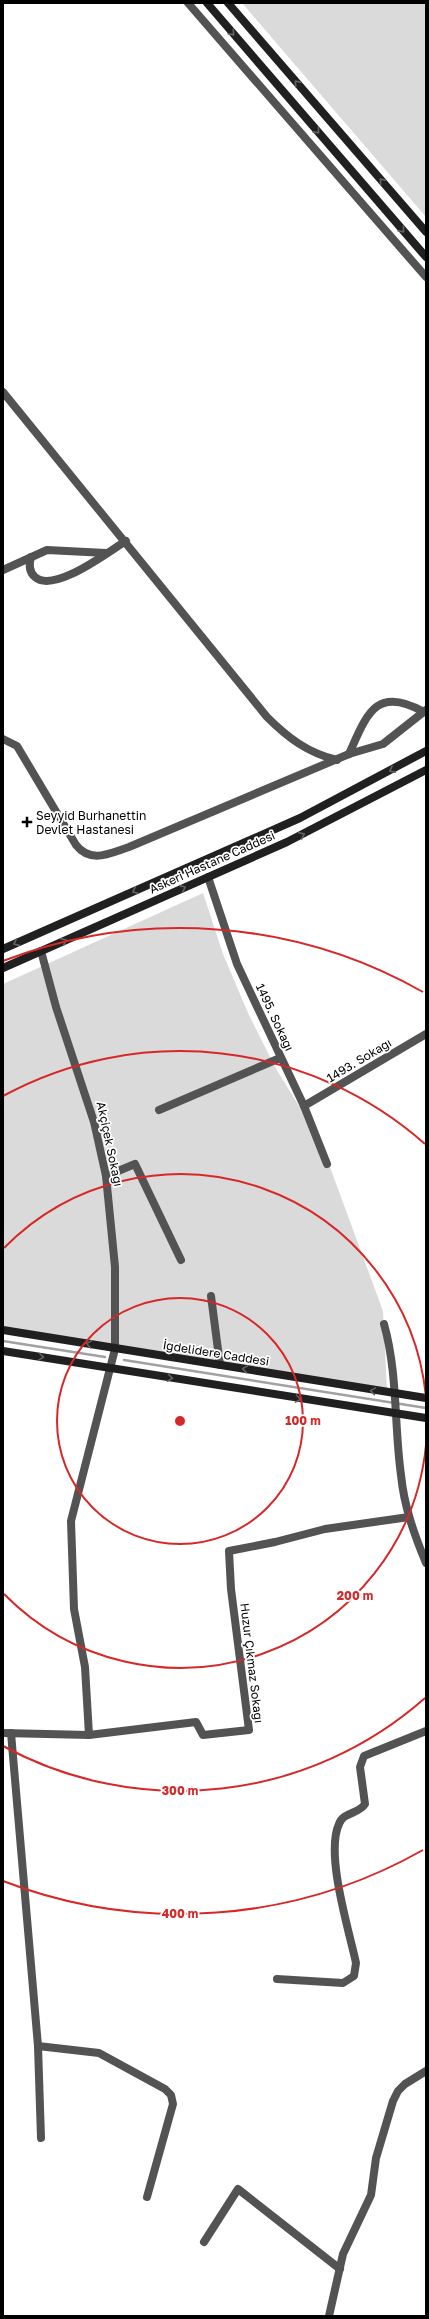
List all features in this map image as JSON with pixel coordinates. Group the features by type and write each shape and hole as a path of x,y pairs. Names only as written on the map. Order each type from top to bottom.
{"street":[{"path":"188,3 426,277"},
{"path":"207,3 426,257"},
{"path":"228,3 426,232"},
{"path":"3,392 126,541 271,722 290,739 304,748 337,760"},
{"path":"31,557 29,564 33,575 38,580 50,580 67,577 126,541"},
{"path":"3,570 41,552 55,549 106,553"},
{"path":"349,754 366,718 383,702 396,700 425,711"},
{"path":"3,739 17,746 76,845 86,854 96,856 128,847 349,754 383,744 425,711"},
{"name":"Askeri Hastane Caddesi","path":"3,949 279,828 426,751"},
{"name":"Askeri Hastane Caddesi","path":"3,968 312,831 426,770"},
{"name":"1495. Sokağı","path":"208,877 237,964 280,1058 304,1106 327,1164"},
{"name":"Akçiçek Sokağı","path":"41,951 56,1007 88,1099 106,1176 115,1267 115,1349 71,1521 74,1609 85,1667 89,1735"},
{"name":"1493. Sokağı","path":"304,1106 426,1034"},
{"path":"159,1110 280,1058"},
{"path":"106,1176 135,1164 181,1260"},
{"path":"211,1296 220,1365"},
{"path":"384,1324 393,1365 401,1476 409,1517 426,1563"},
{"name":"İğdelidere Caddesi","path":"3,1330 426,1398"},
{"path":"3,1351 397,1415 426,1418"},
{"name":"Huzur Çıkmaz Sokağı","path":"7,1733 89,1735 196,1722 203,1735 249,1730 231,1589 229,1551 275,1542 325,1529 409,1517"},
{"path":"277,1979 343,1983 354,1976 356,1963 336,1872 335,1847 338,1825 345,1816 365,1804 366,1797 360,1767 364,1756 426,1731"},
{"path":"7,1733 38,2046 41,2138"},
{"path":"38,2046 99,2053 165,2089 171,2095 173,2104 147,2197"},
{"path":"329,2316 343,2254 371,2195 376,2158 393,2101 398,2091 405,2084 426,2071"},
{"path":"204,2242 238,2189 340,2269"}],"shaded area":[{"path":"242,3 426,3 426,217"},
{"path":"203,893 223,954 248,1013 275,1067 320,1140 383,1311 387,1390 3,1328 3,984"}],"waterway":[{"path":"3,1341 105,1357"},
{"path":"124,1360 426,1408"}],"place":[{"name":"Seyyid Burhanettin Devlet Hastanesi","path":"27,822"}]}
